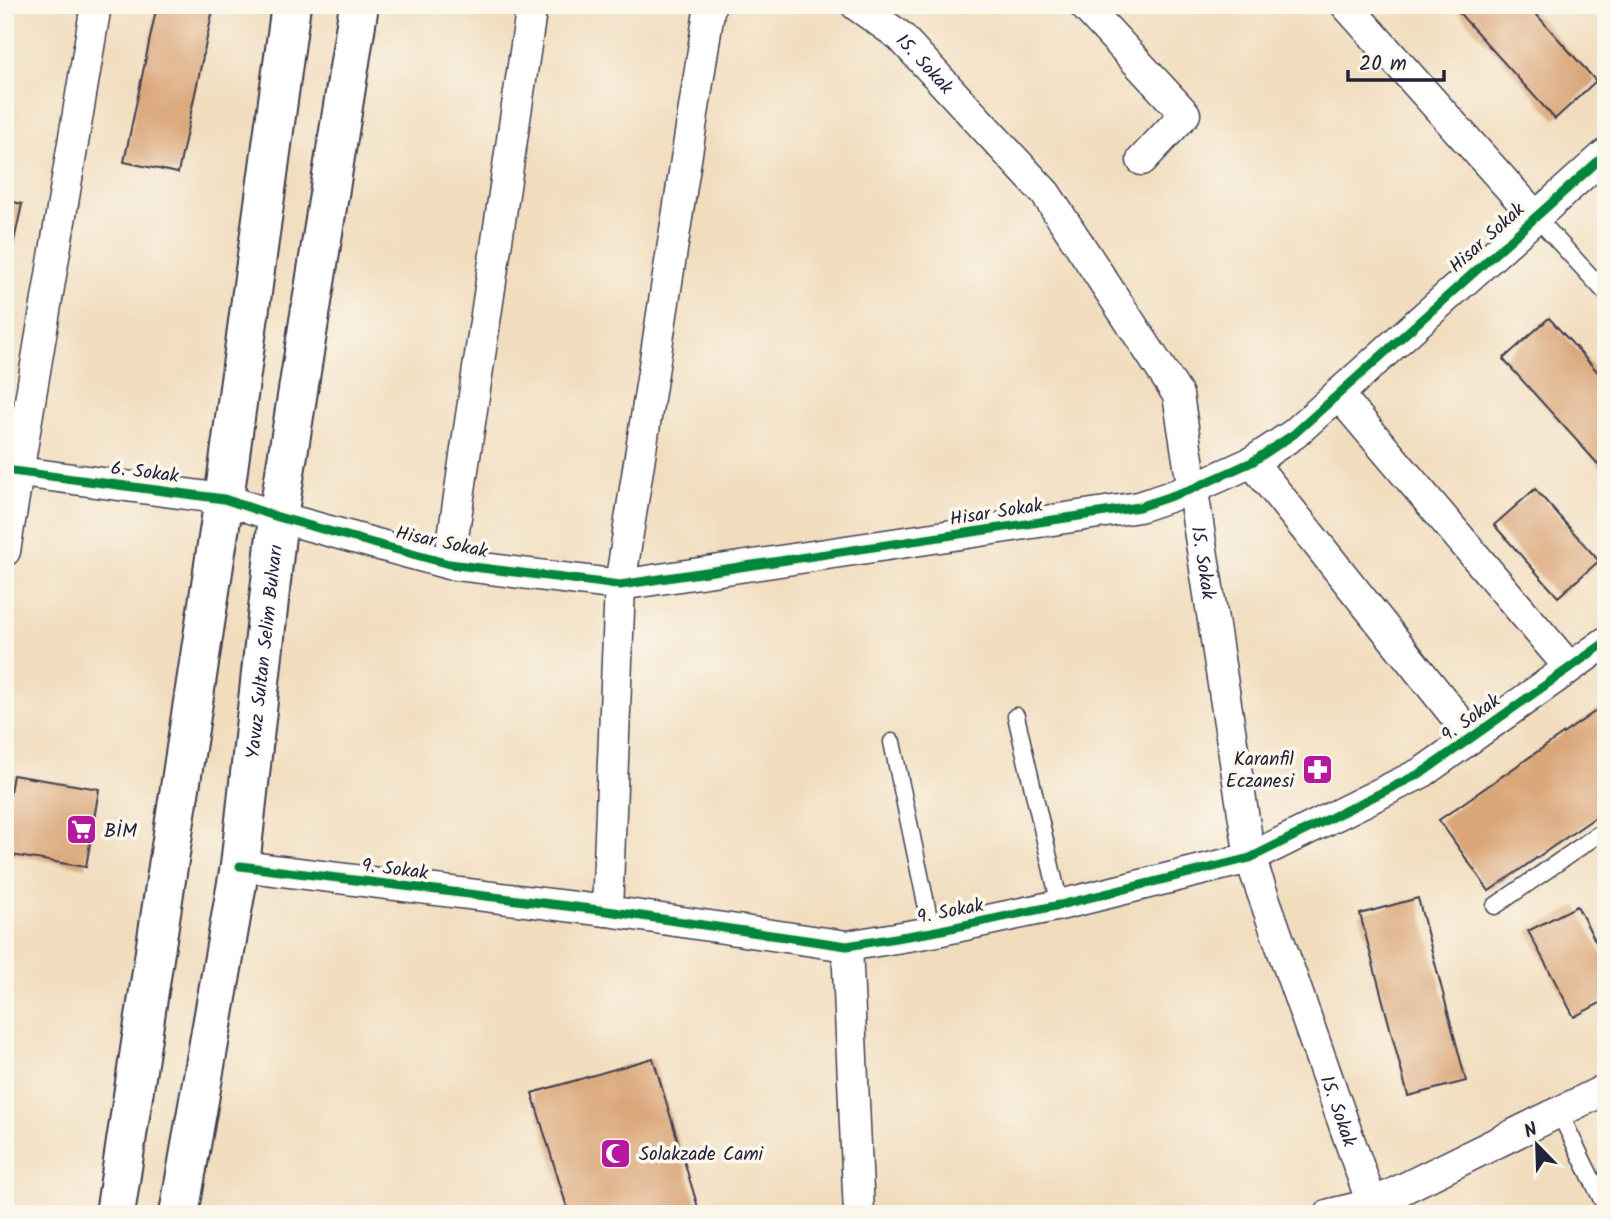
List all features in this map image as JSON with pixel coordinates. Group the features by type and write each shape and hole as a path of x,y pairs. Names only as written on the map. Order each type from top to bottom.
{"main road":[{"path":"115,1214 224,499 291,5"},
{"name":"Yavuz Sultan Selim Bulvarı","path":"179,1214 240,866 278,516 359,5"}],"street":[{"path":"5,551 12,471 96,5"},
{"path":"449,564 532,5"},
{"path":"607,911 620,585 710,5"},
{"name":"15. Sokak","path":"856,5 900,36 1046,194 1178,395 1250,858 1375,1209"},
{"path":"1084,5 1185,114 1142,160"},
{"path":"1346,5 1535,216"},
{"name":"Hisar Sokak","path":"278,516 449,564 620,585 1139,507 1192,489 1252,462 1294,434 1606,154"},
{"path":"1338,394 1569,667"},
{"path":"1252,462 1472,737"},
{"name":"6. Sokak","path":"12,471 224,499 278,516"},
{"name":"9. Sokak","path":"240,866 607,911 847,946 932,932 1060,905 1250,858 1423,772 1606,642"},
{"path":"847,946 859,1214"},
{"path":"1329,1214 1375,1209 1606,1089"}],"lane":[{"path":"1535,216 1606,293"},
{"path":"1016,716 1060,905"},
{"path":"892,742 932,932"},
{"path":"1495,906 1606,829"},
{"path":"1559,1112 1606,1208"}],"building":[{"path":"157,5 214,5 178,173 124,162"},
{"path":"1452,5 1528,5 1596,81 1555,119"},
{"path":"5,200 22,204 6,278 5,278"},
{"path":"1549,318 1606,381 1606,473 1503,359"},
{"path":"1535,489 1599,561 1558,597 1494,525"},
{"path":"1606,704 1606,810 1489,891 1439,820"},
{"path":"13,775 99,789 86,867 5,854 5,820"},
{"path":"1418,898 1466,1081 1408,1096 1360,914"},
{"path":"1577,906 1606,961 1606,1000 1574,1017 1528,931"},
{"name":"Solakzade Cami","path":"653,1058 700,1214 569,1214 532,1093"}],"cycle path":[{"path":"5,470 224,499 278,517 449,564 620,585 1139,507 1192,489 1252,462 1294,434 1606,154"},
{"path":"240,866 607,911 847,946 932,932 1060,905 1250,858 1423,772 1606,642"}],"place":[{"name":"Karanfil Eczanesi","path":"1317,769"},
{"name":"BİM","path":"81,830"},
{"name":"Solakzade Cami","path":"616,1153"}]}
